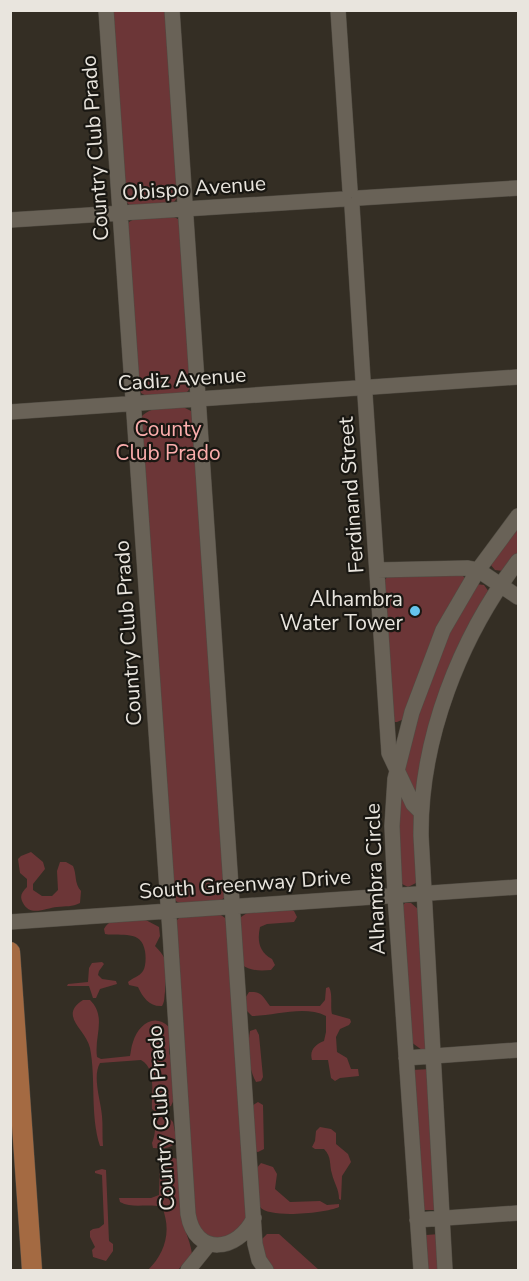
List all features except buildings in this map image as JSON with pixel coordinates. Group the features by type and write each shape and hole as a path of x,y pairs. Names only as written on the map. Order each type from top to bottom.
{"main road":[{"path":"10,952 14,1064 32,1270"}],"street":[{"name":"Country Club Prado","path":"106,10 188,1214 192,1230 197,1237 209,1244"},
{"path":"172,10 256,1252 266,1270"},
{"name":"Ferdinand Street","path":"338,10 389,746 390,758 396,769"},
{"name":"Obispo Avenue","path":"10,220 519,188"},
{"name":"Cadiz Avenue","path":"10,412 519,377"},
{"name":"Alhambra Circle","path":"421,1270 395,895 392,826 396,769 412,712 434,650 449,618 478,570 519,516"},
{"path":"445,1270 420,836 421,812 428,764 448,692 473,632 501,585 519,561"},
{"path":"377,570 462,567 478,570 519,597"},
{"path":"396,769 413,804 421,812"},
{"name":"South Greenway Drive","path":"10,922 519,887"},
{"path":"406,1058 519,1050"},
{"path":"417,1220 519,1213"},
{"path":"188,1270 209,1244 221,1245 238,1238 254,1218"}],"green space":[{"path":"111,11 166,11 179,195 172,205 133,208 126,202"},
{"name":"County Club Prado","path":"172,216 178,219 181,225 192,384 183,395 148,397 141,393 136,383 126,228 134,219"},
{"name":"County Club Prado","path":"183,407 191,411 194,419 225,897 220,901 181,904 174,900 138,422 152,410"},
{"path":"518,522 518,554 503,571 495,570 490,564"},
{"path":"462,575 465,578 404,719 394,722 384,581 387,577"},
{"path":"476,584 484,585 489,592 416,794 402,769 413,717 448,627"},
{"path":"398,782 416,820 416,883 408,887 400,883"},
{"path":"31,852 43,862 45,869 33,884 33,890 42,896 52,896 58,890 57,871 60,862 66,862 73,866 77,885 81,891 80,903 38,911 26,907 21,896 27,887 27,879 20,873 18,859"},
{"path":"405,903 411,903 418,909 427,1049 422,1050 411,1042 402,906"},
{"path":"290,909 297,917 294,922 267,924 260,927 260,946 275,965 271,970 256,970 242,965 241,917 247,913"},
{"path":"218,913 228,920 247,1216 236,1232 218,1239 205,1235 195,1224 176,921 181,916"},
{"path":"142,918 159,927 160,936 155,946 161,952 167,967 162,1006 150,1003 138,987 129,985 128,982 141,973 145,967 143,944 139,939 130,935 105,934 104,929 115,920"},
{"path":"102,962 104,964 98,975 102,979 116,981 117,984 100,989 96,998 93,998 89,986 67,986 88,982 89,968 92,963"},
{"path":"329,987 332,1014 350,1019 351,1022 340,1029 336,1037 337,1052 347,1058 351,1069 358,1069 359,1076 340,1078 335,1081 331,1078 328,1060 312,1060 311,1056 314,1048 324,1041 326,1016 299,1011 252,1016 247,1011 244,1000 249,992 257,992 270,1006 320,1006 325,1000 326,988"},
{"path":"83,1000 90,1000 98,1013 97,1057 101,1059 130,1056 135,1036 147,1022 158,1021 169,1027 169,1053 174,1066 174,1099 171,1106 155,1111 152,1109 151,1076 146,1064 141,1060 100,1063 97,1082 102,1116 103,1146 100,1146 95,1122 90,1048 73,1017 76,1006"},
{"path":"256,1029 259,1035 263,1077 261,1081 256,1082 251,1070 248,1051 250,1031"},
{"path":"431,1069 439,1210 420,1210 412,1070"},
{"path":"258,1102 263,1105 264,1149 258,1152 253,1151 250,1107"},
{"path":"167,1116 173,1122 177,1142 166,1148 153,1148 157,1120 159,1117"},
{"path":"320,1127 331,1129 336,1133 336,1144 348,1154 351,1162 342,1176 341,1200 328,1155 324,1149 312,1147 316,1131"},
{"path":"170,1157 178,1159 181,1177 181,1214 192,1254 178,1270 148,1270 159,1256 165,1241 166,1225 162,1207 125,1204 120,1202 119,1198 151,1198 159,1195 160,1165 163,1159"},
{"path":"261,1163 273,1167 277,1174 275,1189 290,1202 320,1201 327,1205 339,1204 339,1207 298,1214 265,1211 260,1207 256,1194 256,1169"},
{"path":"102,1169 106,1170 109,1241 113,1244 113,1251 106,1261 93,1257 92,1250 95,1247 90,1237 90,1231 104,1224 102,1175 95,1173"},
{"path":"267,1234 279,1234 319,1270 274,1270 262,1254 261,1240"},
{"path":"440,1234 441,1270 428,1270 426,1235"}],"place":[{"name":"Alhambra Water Tower","path":"415,611"}]}
